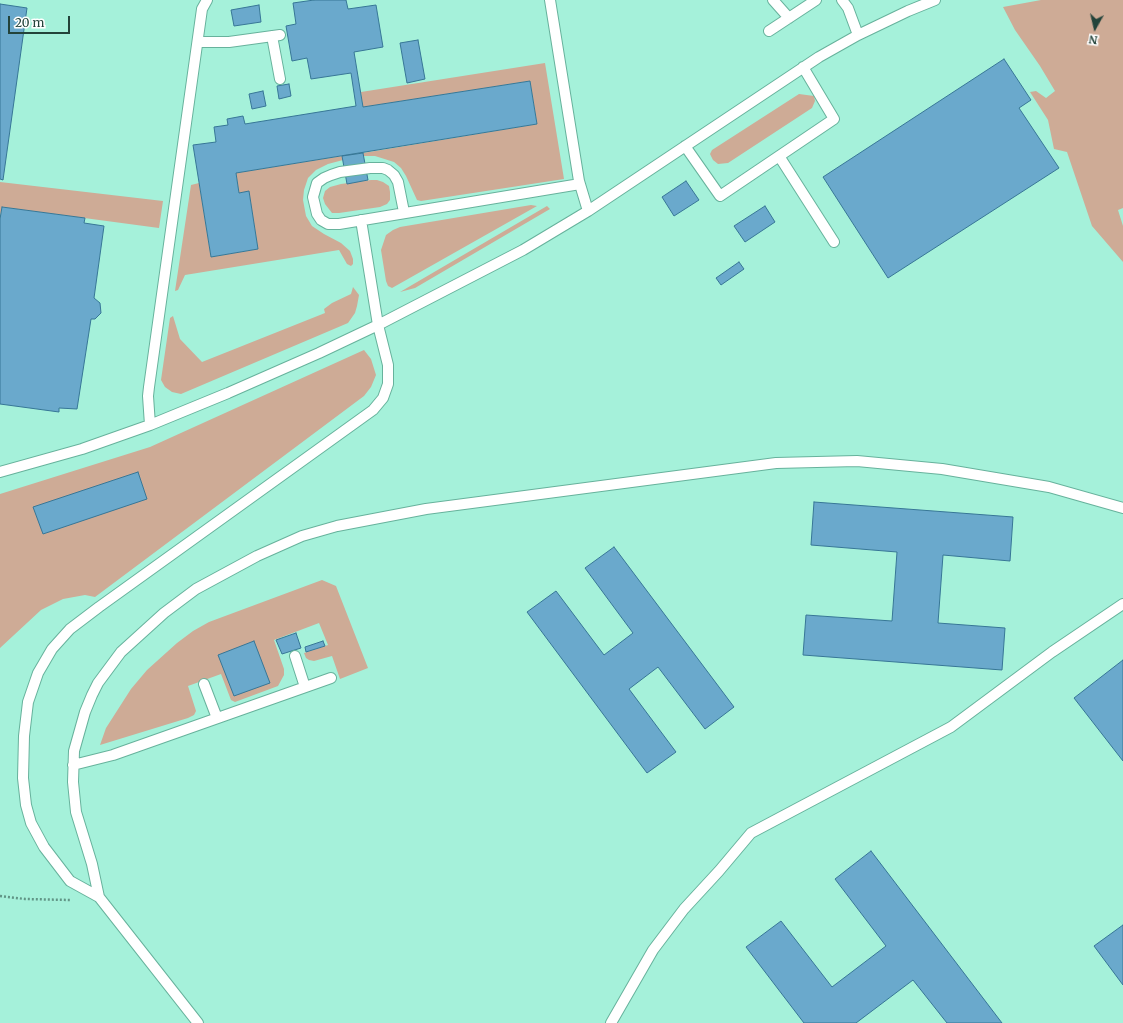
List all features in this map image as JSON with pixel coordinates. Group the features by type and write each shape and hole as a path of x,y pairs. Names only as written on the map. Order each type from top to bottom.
{"lane":[{"path":"150,424 148,396 149,387 202,9 207,0"},
{"path":"550,0 580,184 588,211"},
{"path":"773,0 789,18"},
{"path":"769,31 816,0"},
{"path":"842,0 848,8 858,35"},
{"path":"0,472 82,449 150,424 235,390 378,325 522,250 588,211 819,56 858,35 935,0"},
{"path":"198,42 229,42 276,35 280,79"},
{"path":"686,146 720,196 834,119 803,68"},
{"path":"779,156 834,242"},
{"path":"404,212 398,182 394,175 383,168 370,168 340,172 324,178 317,183 313,197 314,208 321,220 328,224 339,224 580,184"},
{"path":"198,1023 99,897 70,881 44,847 31,823 26,805 23,778 24,736 28,702 38,673 52,649 70,629 373,410 383,398 388,384 388,365 378,325 361,220"},
{"path":"99,897 92,864 76,812 72,782 74,751 92,695 98,683 122,652 164,613 196,589 257,556 302,536 337,526 426,509 776,463 857,461 942,469 1049,487 1123,508"},
{"path":"611,1023 653,950 684,909 751,833 951,727 1052,652 1123,604"},
{"path":"295,656 305,687"},
{"path":"73,765 101,759 331,678"},
{"path":"204,684 217,718"}],"path":[{"path":"0,896 25,899 68,900 99,897"}],"shaded area":[{"path":"1041,0 1123,0 1123,208 1118,210 1123,226 1123,262 1092,226 1067,152 1054,149 1048,120 1030,92 1036,91 1046,98 1055,91 1015,30 1003,7"},
{"path":"545,63 564,179 421,201 417,200 406,176 401,168 394,162 375,156 364,156 363,153 537,124 530,81 363,107 361,92"},
{"path":"799,94 814,96 815,101 812,108 728,163 718,164 713,160 710,154 712,150"},
{"path":"342,156 343,160 328,164 316,170 308,178 304,190 303,200 306,216 312,226 341,243 350,251 353,259 353,264 351,266 347,264 339,250 185,275 178,290 175,291 191,185 199,183 211,257 258,249 249,192 239,193 236,173"},
{"path":"371,180 383,182 389,186 390,200 387,204 380,207 332,213 325,204 323,198 325,191 330,187"},
{"path":"0,182 163,201 159,228 2,207 0,217"},
{"path":"531,205 537,206 392,288 388,286 381,250 386,235 393,230 400,227"},
{"path":"547,206 550,209 415,288 400,292"},
{"path":"353,287 359,295 355,313 348,323 181,394 172,392 165,387 161,380 170,318 173,316 180,339 202,362 325,313 324,309 332,303 351,294"},
{"path":"364,350 371,359 376,375 371,387 364,396 95,597 85,595 63,599 41,610 0,648 0,494 150,447"},
{"path":"322,580 336,586 368,668 340,679 332,656 314,661 306,658 304,653 328,645 319,623 274,640 284,669 284,675 278,686 235,702 231,700 221,674 188,686 196,711 194,715 100,745 106,728 131,689 147,670 193,631 209,622"}],"building":[{"path":"314,0 346,0 348,9 376,5 383,47 354,52 363,107 530,81 537,124 236,173 239,193 249,191 258,249 211,257 193,145 216,142 214,127 228,125 227,119 243,116 245,124 356,106 351,73 311,79 307,58 292,61 286,26 296,24 293,3"},
{"path":"0,4 27,8 3,180 0,179"},
{"path":"259,5 261,22 234,26 231,10"},
{"path":"418,40 425,79 407,83 400,43"},
{"path":"1004,59 1031,100 1019,108 1059,168 888,278 823,177"},
{"path":"289,84 291,96 279,99 277,86"},
{"path":"263,91 266,106 252,109 249,94"},
{"path":"363,153 368,180 347,184 342,156"},
{"path":"686,181 699,200 674,216 662,197"},
{"path":"765,206 775,222 745,242 734,226"},
{"path":"2,207 85,218 84,223 104,226 94,298 100,303 101,313 95,319 91,319 77,409 59,408 59,412 0,404 0,219"},
{"path":"739,262 744,269 721,285 716,278"},
{"path":"138,472 147,499 43,534 33,507"},
{"path":"814,502 1013,517 1010,561 943,555 938,623 1005,628 1002,670 803,655 806,615 892,621 897,552 811,545"},
{"path":"614,547 734,707 705,729 658,667 629,689 676,752 647,773 527,612 556,591 604,655 633,633 585,568"},
{"path":"296,633 301,648 282,654 276,640"},
{"path":"254,641 270,683 234,696 218,655"},
{"path":"323,641 325,646 306,652 305,647"},
{"path":"1123,660 1123,761 1074,698"},
{"path":"871,851 1002,1023 947,1023 913,980 856,1023 804,1023 746,947 781,921 832,987 886,946 835,879"},
{"path":"1123,925 1123,985 1094,946"}]}
